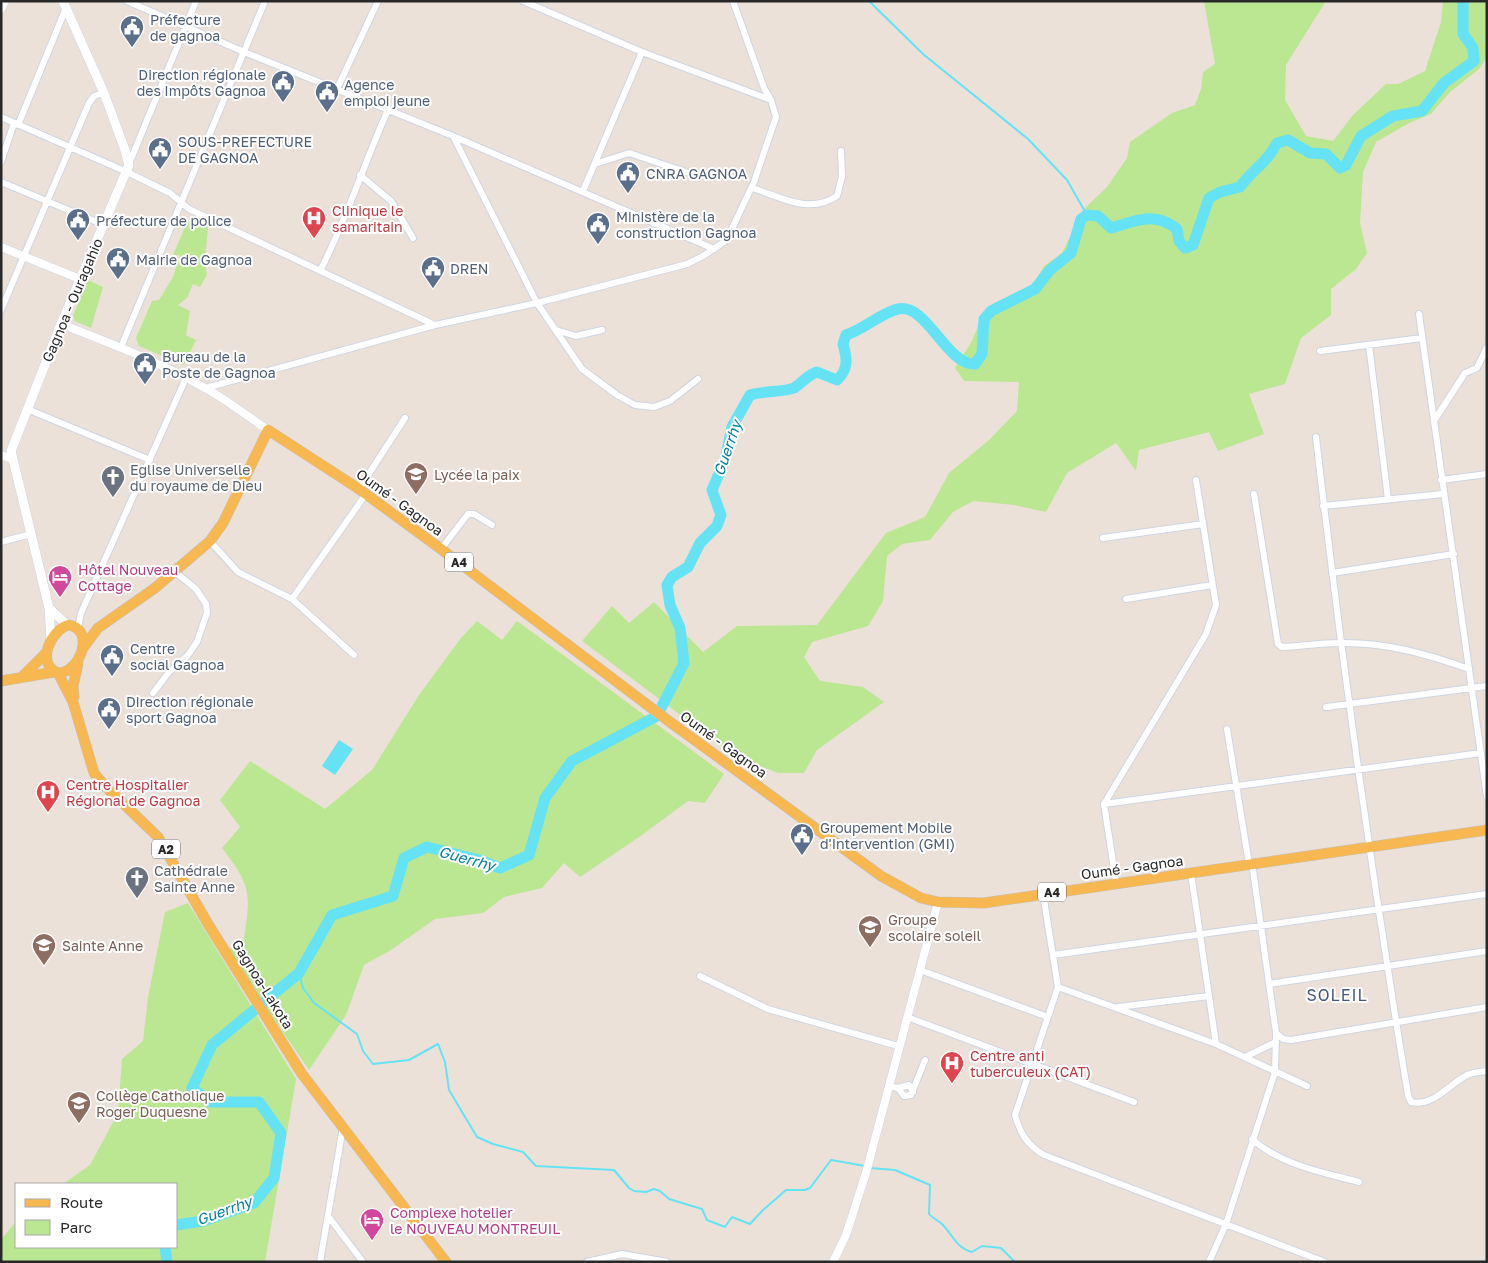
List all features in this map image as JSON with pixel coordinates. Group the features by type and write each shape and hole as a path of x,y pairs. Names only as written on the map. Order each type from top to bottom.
{"main road":[{"path":"65,5 104,94 125,150 128,169"},
{"name":"Gagnoa - Ouragahio","path":"52,641 49,608 11,451 80,279 128,169"},
{"path":"1,680 70,671 79,659 83,648 98,628 155,588 210,541 223,522 268,430"},
{"name":"Oumé - Gagnoa","path":"268,430 363,492 442,549 670,722 881,876 921,898 938,902 984,903 1116,882 1487,830"},
{"path":"49,608 83,637 83,648"},
{"path":"22,678 46,653 59,631 71,626 98,628"},
{"path":"46,653 48,665 56,673"},
{"name":"Gagnoa-Lakota","path":"76,713 73,686 79,659"},
{"name":"Gagnoa-Lakota","path":"56,673 70,694 94,773 158,837 302,1074 446,1262"}],"street":[{"path":"1,10 5,1"},
{"path":"127,1 244,52 453,136 714,249"},
{"path":"128,169 196,1"},
{"path":"120,347 182,204 265,1"},
{"path":"337,89 378,1"},
{"path":"523,1 642,52 771,100"},
{"path":"206,388 435,325 537,303 687,264 724,242 752,188 776,117 733,1"},
{"path":"1,162 65,5"},
{"path":"583,191 642,52"},
{"path":"1,310 89,103 94,96 104,94"},
{"path":"320,271 335,242 360,175 388,110"},
{"path":"1,118 128,169 170,193 182,204 435,325"},
{"path":"453,136 537,303 582,369 617,395 635,405 654,408 670,401 698,378"},
{"path":"752,188 812,206 828,202 837,196 842,177 841,151"},
{"path":"595,164 629,153 686,172"},
{"path":"360,175 391,201 413,238"},
{"path":"1,182 104,225"},
{"path":"1,247 80,279"},
{"path":"1419,314 1440,480 1454,554 1487,797"},
{"path":"62,324 120,347 206,388 268,430"},
{"path":"556,330 576,336 602,330"},
{"path":"1320,351 1422,338"},
{"path":"1368,345 1388,498"},
{"path":"1477,368 1487,347"},
{"path":"1434,421 1465,373 1477,368 1487,368"},
{"path":"71,626 81,613 186,378"},
{"path":"27,409 150,460"},
{"path":"292,599 363,492 404,418"},
{"path":"1316,437 1341,642 1378,909 1408,1095 1411,1102 1416,1103 1439,1096 1469,1074 1487,1071"},
{"path":"1,455 12,459"},
{"path":"1440,480 1487,474"},
{"path":"1116,882 1104,804 1206,634 1216,606 1196,480"},
{"path":"1254,494 1278,644 1282,647 1341,642 1389,646 1429,654 1469,669"},
{"path":"1324,506 1388,498 1443,494"},
{"path":"442,549 468,514 474,514 492,525"},
{"path":"1103,538 1203,524"},
{"path":"1,542 30,534"},
{"path":"210,541 238,572 292,599 354,655"},
{"path":"1332,573 1454,554"},
{"path":"153,693 169,672 188,656 197,642 207,613 206,604 196,589 174,571"},
{"path":"1126,599 1212,585"},
{"path":"1326,707 1487,686"},
{"path":"1209,1262 1226,1224 1252,1139 1276,1072 1276,1033 1261,926 1226,729"},
{"path":"1104,804 1481,753"},
{"path":"1191,872 1216,1044"},
{"path":"1043,894 1058,987 1016,1115 1021,1134 1034,1149 1325,1262"},
{"path":"1053,955 1487,894"},
{"path":"833,1262 852,1218 938,902"},
{"path":"1269,984 1487,951"},
{"path":"920,970 1048,1017"},
{"path":"700,976 768,1009 898,1046"},
{"path":"1058,987 1216,1044 1308,1086"},
{"path":"1115,1008 1209,996"},
{"path":"1276,1033 1283,1039 1291,1040 1487,1007"},
{"path":"907,1017 1134,1102"},
{"path":"1244,1057 1276,1042"},
{"path":"888,1086 898,1088 909,1085 913,1092 925,1060"},
{"path":"320,1262 343,1126"},
{"path":"1252,1139 1271,1153 1299,1165 1359,1182"},
{"path":"328,1216 363,1262"},
{"path":"587,1262 622,1254 667,1262"}],"green space":[{"path":"1204,1 1326,1 1286,65 1285,100 1306,136 1333,141 1353,115 1386,84 1398,84 1425,71 1441,22 1443,1 1487,1 1487,57 1479,69 1450,92 1431,114 1409,123 1376,142 1363,172 1360,223 1367,253 1356,269 1331,289 1331,315 1301,338 1285,384 1249,394 1264,434 1218,451 1209,432 1139,450 1136,471 1116,443 1067,473 1046,512 1014,505 973,501 953,512 930,540 902,544 887,556 883,601 868,626 812,642 804,657 820,681 863,687 884,702 817,750 804,773 778,773 735,756 582,641 612,606 629,623 654,602 703,652 737,626 817,625 886,533 925,517 949,473 989,440 1017,411 1019,382 964,381 955,368 972,341 981,318 988,308 1026,292 1033,285 1044,266 1062,253 1083,210 1107,187 1127,158 1130,142 1172,113 1195,105 1201,89 1203,72 1215,64"},
{"path":"191,220 208,227 205,261 207,275 200,287 193,284 187,298 178,305 190,311 186,335 196,340 184,365 139,346 136,338 152,301 159,300 173,277 180,255 173,255 186,225"},
{"path":"88,280 103,287 91,328 75,321 73,316"},
{"path":"477,621 502,640 517,621 724,774 705,803 688,801 580,877 564,863 542,888 504,897 483,913 435,919 391,950 364,965 346,1015 309,1070 227,950 244,939 248,900 244,881 222,848 240,827 220,800 250,761 325,809 372,770 419,695 461,638"},
{"path":"188,903 296,1079 265,1262 1,1262 1,1240 15,1222 15,1248 178,1248 178,1183 64,1183 90,1165 118,1113 122,1059 143,1041 148,997 165,912"}],"water":[{"path":"339,740 353,749 335,775 322,766"}],"waterway":[{"path":"869,1 923,54 1028,139 1067,180 1087,215"},
{"name":"Guerrhy","path":"178,1225 203,1221 254,1203 274,1178 281,1133 259,1102 210,1102 192,1088 212,1045 299,973 332,915 393,896 404,858 427,847 479,860 500,868 529,855 545,798 572,761 657,716 684,663 680,628 670,605 667,585 672,577 688,567 700,543 717,526 721,515 712,490 725,460 732,427 750,395 794,388 810,375 817,372 837,380 844,372 846,363 843,344 846,335 886,313 898,309 908,310 918,315 955,355 965,362 975,364 982,354 984,319 991,311 1035,289 1050,270 1071,253 1081,219 1087,215 1098,216 1111,228 1137,220 1160,220 1177,229 1179,241 1185,248 1193,245 1209,198 1220,192 1240,187 1269,156 1277,143 1288,140 1310,153 1326,154 1340,168 1346,165 1361,136 1393,116 1422,111 1444,83 1474,61 1473,48 1463,34 1463,1"},
{"path":"299,973 303,988 314,1003 357,1034 363,1051 373,1064 409,1060 438,1044 445,1062 449,1090 477,1137 493,1144 523,1152 536,1166 614,1170 629,1188 634,1191 646,1192 654,1189 660,1191 669,1199 702,1209 707,1220 725,1227 732,1217 750,1224 786,1190 805,1190 810,1188 831,1160 865,1166"},
{"path":"870,1168 895,1170 930,1185 929,1214 942,1224 958,1244 972,1252 982,1246 1001,1248 1015,1262"},
{"name":"Guerrhy","path":"165,1248 167,1262"}],"place":[{"name":"Préfecture de gagnoa","path":"132,48"},
{"name":"Direction régionale des Impôts Gagnoa","path":"283,103"},
{"name":"Agence emploi jeune","path":"327,113"},
{"name":"SOUS-PREFECTURE DE GAGNOA","path":"160,170"},
{"name":"CNRA GAGNOA","path":"628,194"},
{"name":"Clinique le samaritain","path":"314,239"},
{"name":"Préfecture de police","path":"78,241"},
{"name":"Ministère de la construction Gagnoa","path":"598,245"},
{"name":"Mairie de Gagnoa","path":"118,280"},
{"name":"DREN","path":"433,289"},
{"name":"Bureau de la Poste de Gagnoa","path":"145,385"},
{"name":"Lycée la paix","path":"416,495"},
{"name":"Eglise Universelle du royaume de Dieu","path":"113,498"},
{"name":"Hôtel Nouveau Cottage","path":"60,598"},
{"name":"Centre social Gagnoa","path":"112,677"},
{"name":"Direction régionale sport Gagnoa","path":"109,730"},
{"name":"Centre Hospitalier Régional de Gagnoa","path":"48,813"},
{"name":"Groupement Mobile d'Intervention (GMI)","path":"802,856"},
{"name":"Cathédrale Sainte Anne","path":"137,899"},
{"name":"Groupe scolaire soleil","path":"870,948"},
{"name":"Sainte Anne","path":"44,966"},
{"name":"Centre anti tuberculeux (CAT)","path":"952,1084"},
{"name":"Collège Catholique Roger Duquesne","path":"79,1124"},
{"name":"Complexe hotelier le NOUVEAU MONTREUIL","path":"372,1241"}],"district":[{"name":"SOLEIL","path":"1337,995"}]}
